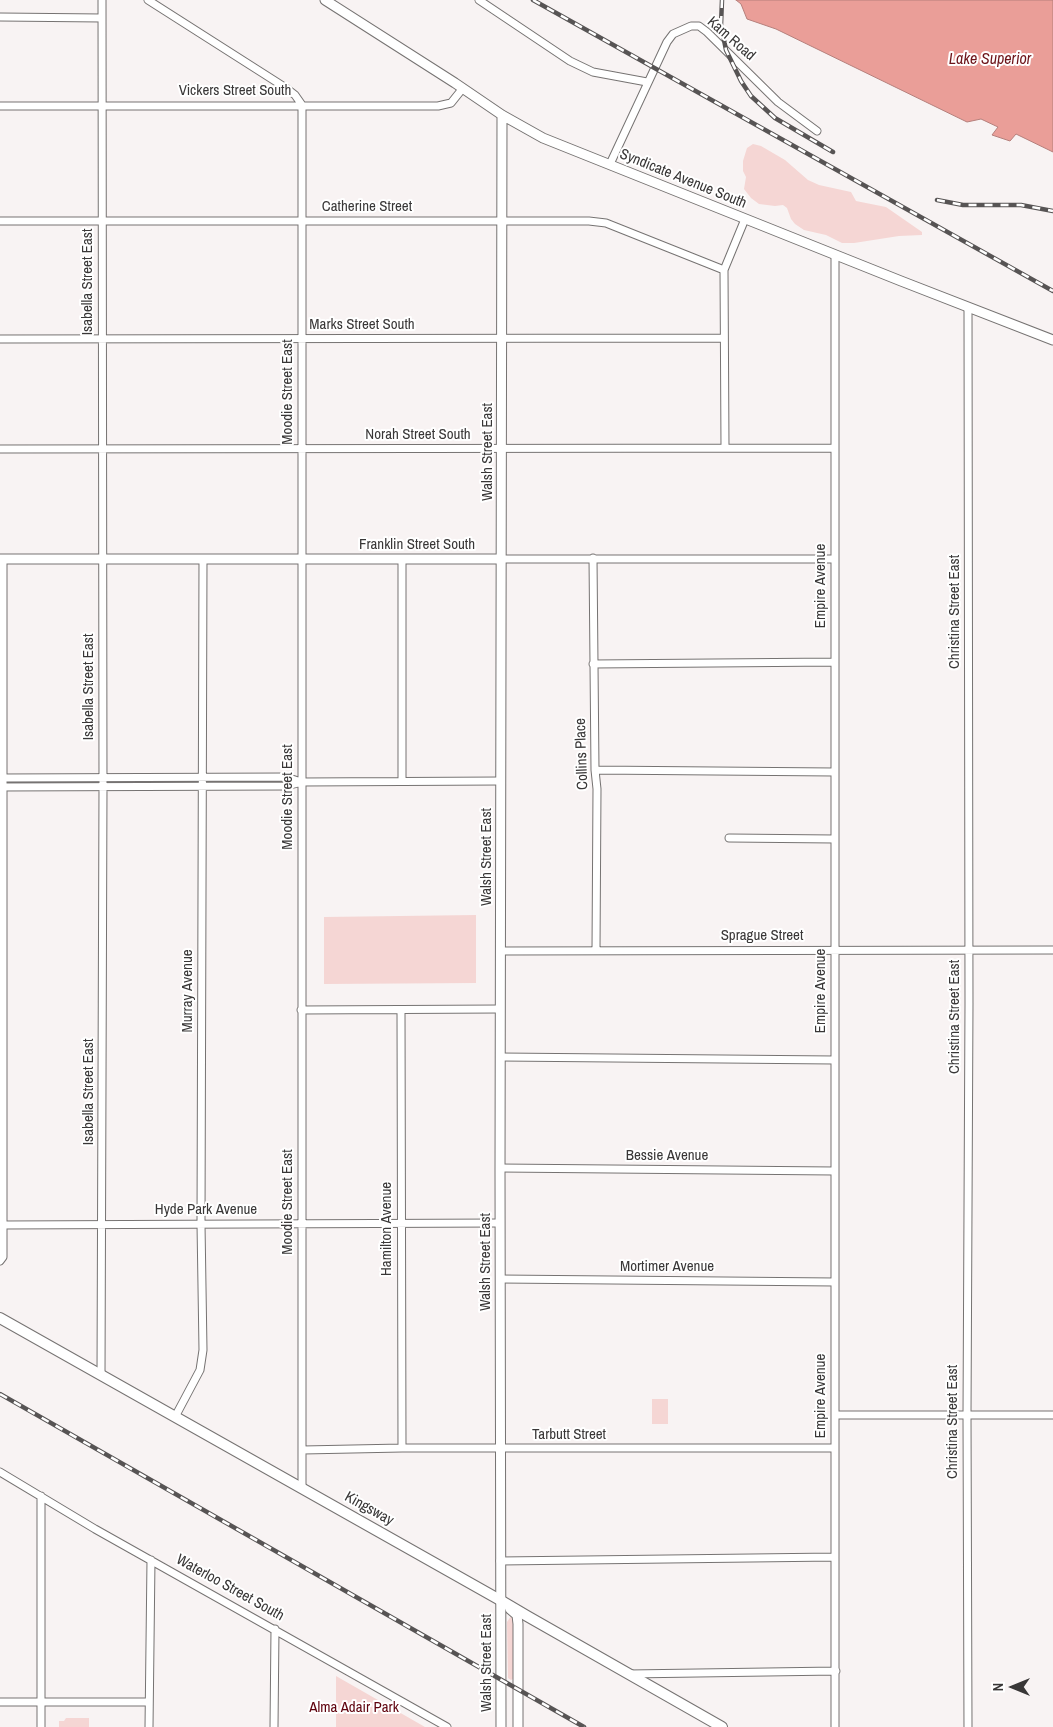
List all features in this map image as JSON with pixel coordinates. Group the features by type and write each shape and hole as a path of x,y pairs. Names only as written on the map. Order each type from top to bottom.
{"main road":[{"name":"Kingsway","path":"0,1318 722,1727"}],"street":[{"name":"Isabella Street East","path":"101,1374 103,786 102,0"},
{"path":"148,0 286,88 295,95 302,105"},
{"name":"Syndicate Avenue South","path":"326,0 502,115 543,138 1053,340"},
{"path":"479,0 570,62 593,72 647,82 610,164"},
{"path":"0,18 102,18"},
{"name":"Kam Road","path":"647,82 673,34 691,26 699,26 720,43 778,102 817,131"},
{"name":"Vickers Street South","path":"0,106 438,106 451,103 463,88"},
{"name":"Moodie Street East","path":"302,105 302,1488"},
{"name":"Walsh Street East","path":"502,115 500,1009 500,1600 502,1727"},
{"path":"725,448 724,270 745,219"},
{"name":"Catherine Street","path":"0,221 589,221 606,223 724,270"},
{"name":"Empire Avenue","path":"835,254 835,1727"},
{"name":"Christina Street East","path":"968,307 968,1727"},
{"name":"Marks Street South","path":"0,339 724,338"},
{"name":"Norah Street South","path":"0,449 835,448"},
{"name":"Collins Place","path":"593,558 593,664 597,789 596,950"},
{"path":"0,1261 3,1256 1,1113 2,559"},
{"name":"Franklin Street South","path":"2,559 835,559"},
{"name":"Murray Avenue","path":"175,1417 200,1370 202,1360 203,559"},
{"path":"402,559 402,781"},
{"path":"593,664 835,662"},
{"path":"595,770 834,772"},
{"path":"2,778 286,778 302,782"},
{"path":"1,787 286,786 302,782 501,781"},
{"path":"728,838 834,839"},
{"name":"Sprague Street","path":"501,951 1053,950"},
{"path":"301,1010 500,1009"},
{"name":"Hamilton Avenue","path":"401,1010 402,1448"},
{"path":"501,1057 834,1060"},
{"name":"Bessie Avenue","path":"500,1168 834,1171"},
{"name":"Hyde Park Avenue","path":"3,1225 500,1223"},
{"name":"Mortimer Avenue","path":"500,1280 834,1282"},
{"path":"835,1415 1053,1415"},
{"name":"Tarbutt Street","path":"303,1450 402,1448 835,1448"},
{"name":"Waterloo Street South","path":"0,1472 150,1560 447,1727"},
{"path":"40,1496 41,1727"},
{"path":"500,1562 835,1557"},
{"path":"150,1560 150,1727"},
{"name":"Walsh Street East","path":"500,1600 517,1615 518,1727"},
{"path":"274,1727 275,1629"},
{"path":"628,1674 836,1671"},
{"path":"0,1702 150,1702"}],"green space":[{"path":"753,144 761,146 785,160 808,180 819,185 851,192 856,201 886,207 922,232 922,235 842,243 826,235 804,230 795,224 787,208 783,205 759,204 744,189 746,177 743,171 743,161 747,148"},
{"path":"476,915 476,983 324,984 324,917"},
{"path":"652,1399 668,1399 668,1424 652,1424"},
{"path":"511,1616 514,1619 514,1678 511,1680 508,1678 507,1622"},
{"name":"Alma Adair Park","path":"336,1676 425,1727 336,1727"},
{"path":"66,1718 89,1718 89,1727 59,1727 59,1721 64,1721"}],"water":[{"name":"Lake Superior","path":"736,0 1053,0 1053,152 1016,134 1010,141 992,135 998,127 981,119 967,122 776,29 747,19 741,4"}],"railway":[{"path":"533,0 1053,291"},
{"path":"722,0 721,25 726,50 741,81 751,96 775,118 833,152"},
{"path":"937,200 963,205 1021,205 1053,211"},
{"path":"0,1394 584,1727"}]}
